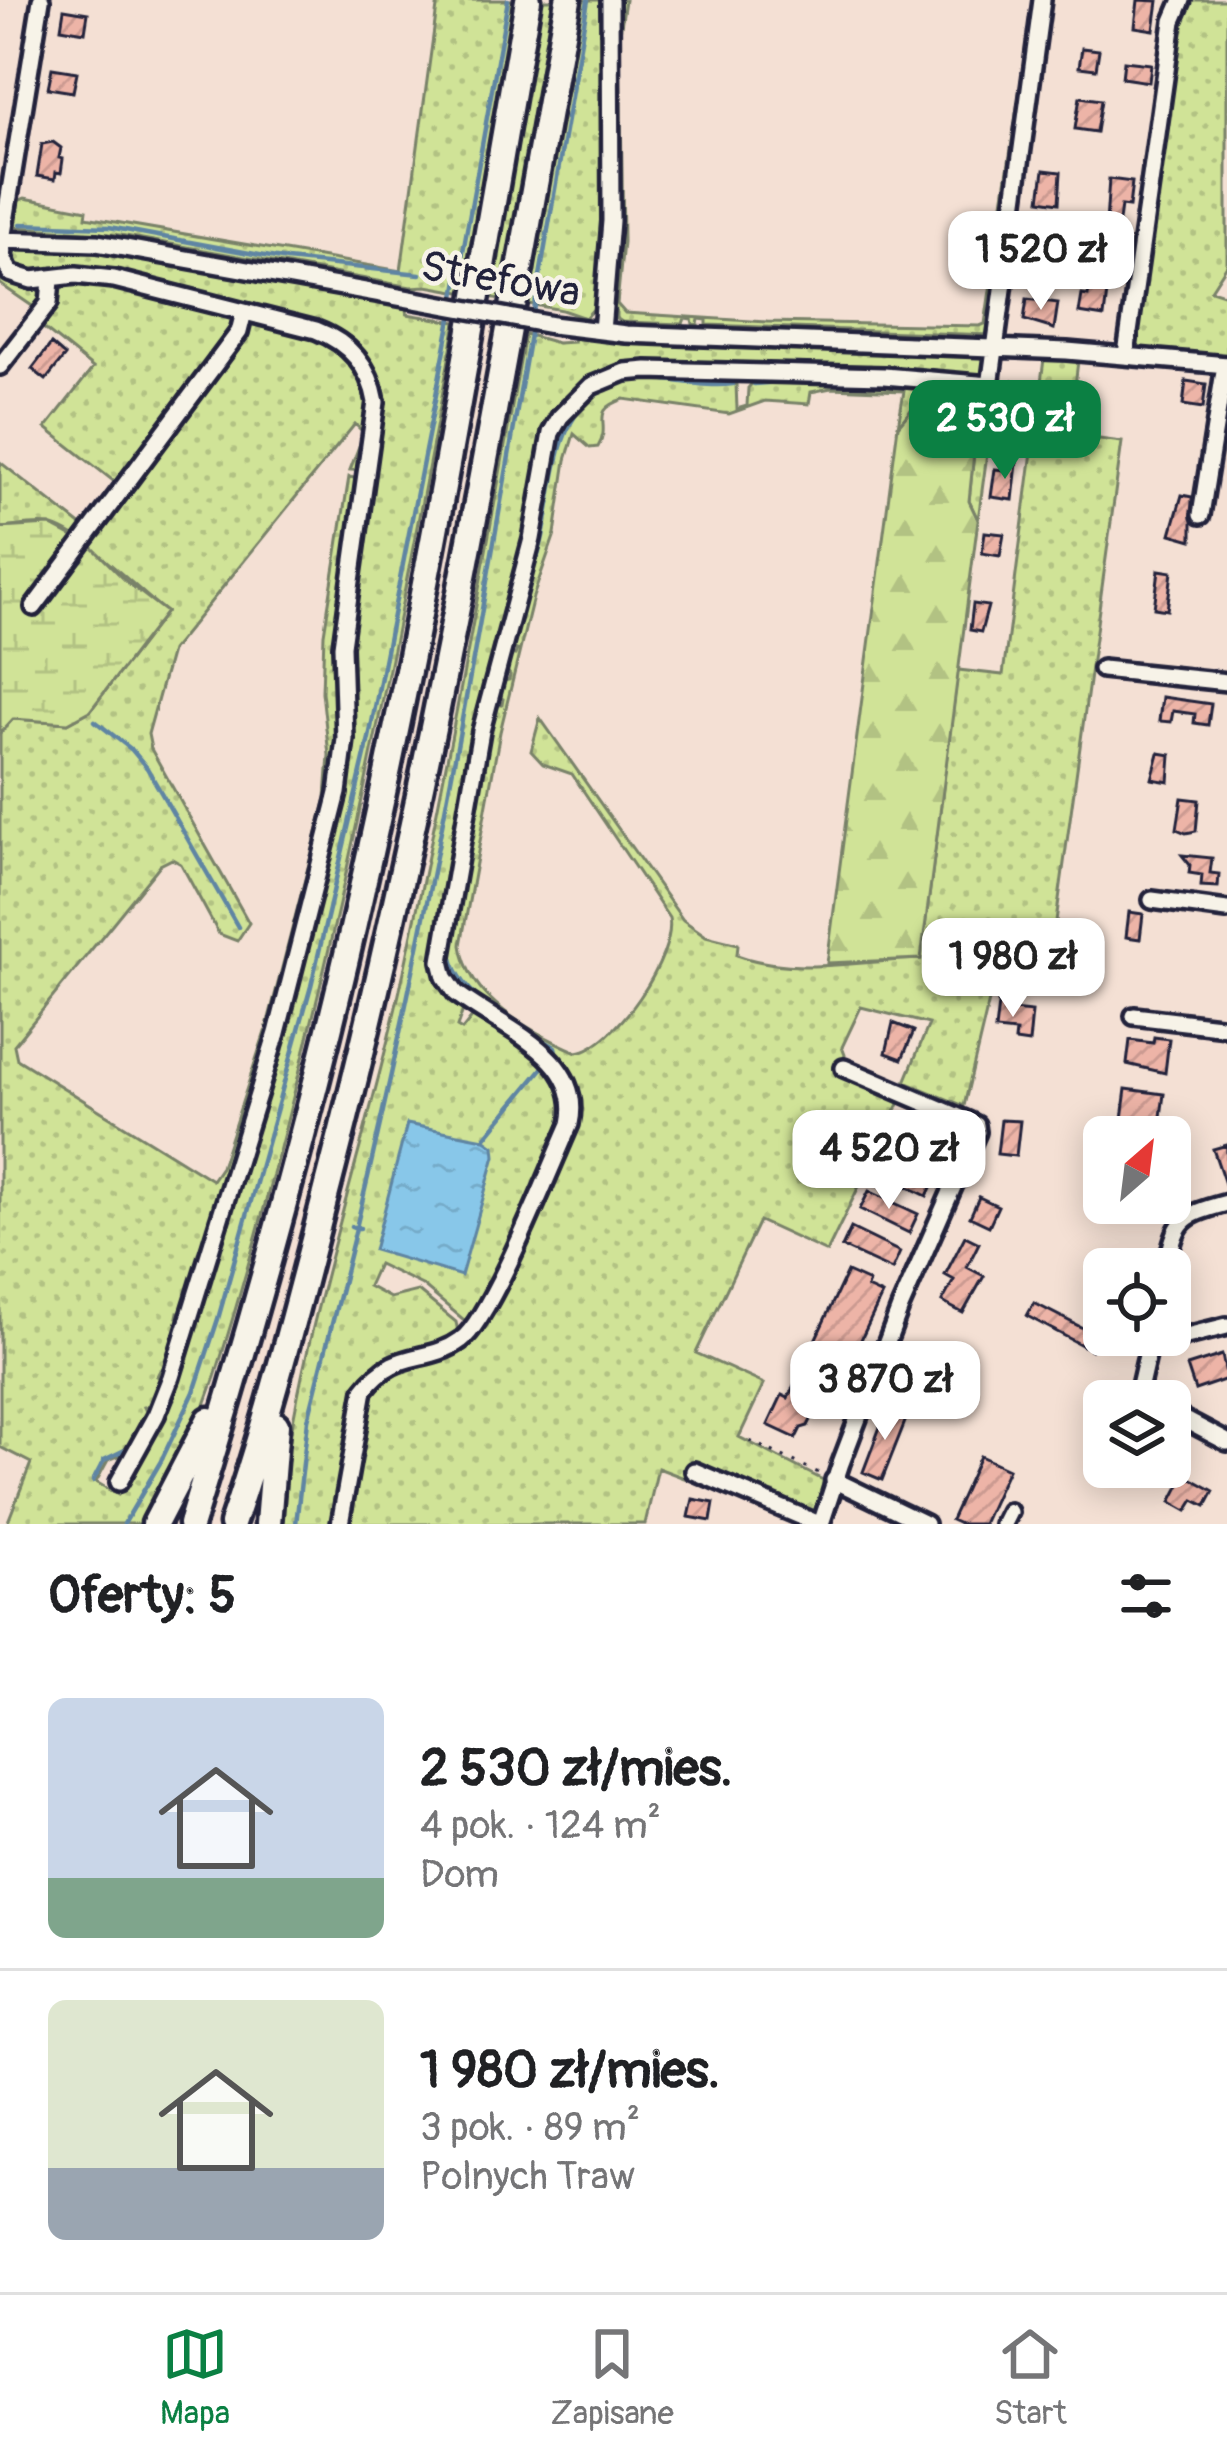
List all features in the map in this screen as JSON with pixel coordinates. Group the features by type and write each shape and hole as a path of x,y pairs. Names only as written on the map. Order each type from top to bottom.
{"highway":[{"path":"191,1524 254,1313 361,893 415,628 528,0"},
{"path":"232,1524 292,1323 378,993 428,764 568,0"},
{"path":"155,1524 206,1430 254,1313"},
{"path":"268,1524 278,1405 292,1323"}],"street":[{"path":"41,0 1,240 10,273 51,280 76,275 114,279 316,330 339,341 362,364 374,390 375,418 342,646 343,768 304,935 190,1320 156,1415 119,1482"},
{"path":"602,332 611,221 610,0"},
{"path":"340,1524 364,1390 400,1360 458,1342 482,1316 570,1124 574,1105 559,1066 456,993 441,961 481,731 532,539 547,447 560,417 591,386 625,372 647,370 884,376 989,393 1042,0"},
{"path":"1126,354 1173,21 1181,0"},
{"name":"Strefowa","path":"1,240 98,243 602,332 1126,354 1226,365"},
{"path":"0,366 49,303 51,280"},
{"path":"34,607 239,332 244,312"},
{"path":"1202,515 1226,365"},
{"path":"1102,669 1227,682"},
{"path":"1152,900 1227,910"},
{"path":"1134,1016 1227,1028"},
{"path":"694,1471 820,1524 901,1308 977,1132 968,1120 844,1068"},
{"path":"1171,1248 1184,1217 1227,1203"},
{"path":"1191,1333 1227,1326"},
{"path":"1191,1423 1227,1442"},
{"path":"834,1480 925,1524"}],"path":[{"path":"750,1441 834,1480"}],"green space":[{"path":"438,0 625,0 620,33 623,242 617,304 625,313 767,322 980,326 985,324 1033,0 1039,0 991,335 707,325 707,320 699,319 698,325 685,318 683,324 622,322 616,310 595,307 585,318 562,310 120,235 16,227 11,218 15,202 25,198 87,210 86,217 401,271"},
{"path":"1189,0 1227,0 1227,265 1211,290 1227,295 1227,359 1133,349 1175,63 1174,39"},
{"path":"24,245 117,252 408,305 407,314 456,322 379,721 288,1116 215,1377 197,1427 145,1524 7,1524 31,1463 0,1447 0,733 13,719 68,723 90,711 166,612 92,549 62,530 49,525 0,528 0,462 83,527 116,483 46,428 93,368 42,327 59,286 70,281 143,289 235,312 241,325 251,317 313,336 354,362 366,380 372,404 363,471 350,470 364,433 355,424 171,651 148,734 151,749 249,923 237,941 219,934 181,864 172,859 160,865 14,1045 17,1059 212,1180 221,1167 265,1032 271,1037 190,1308 178,1312 184,1326 174,1362 157,1376 163,1380 157,1404 144,1407 150,1420 134,1450 108,1460 96,1482 118,1495 156,1424 180,1365 281,1034 341,803 349,754 348,617 380,418 380,383 369,360 348,338 116,275 22,271 13,257"},
{"path":"0,270 15,285 44,290 38,310 0,284"},
{"path":"525,334 557,343 573,342 575,334 977,354 988,363 982,378 641,366 560,410 433,951 439,981 463,1010 457,1027 462,1030 473,1016 480,1016 529,1046 560,1076 566,1088 566,1107 560,1135 532,1204 472,1320 464,1320 422,1285 378,1264 368,1286 390,1298 418,1291 456,1322 458,1332 429,1348 375,1366 363,1377 355,1392 337,1524 278,1524 315,1320 418,904"},
{"path":"1008,354 999,366 978,520 969,501 976,433 921,398 898,426 904,391 831,388 811,392 809,404 765,401 729,414 624,399 603,414 598,447 590,448 574,434 555,534 533,597 500,732 461,945 476,982 504,1011 577,1052 609,1034 625,1017 663,954 669,918 572,774 543,764 531,751 540,718 683,920 706,936 738,944 737,955 781,965 921,959 958,670 1003,675 1044,359 1078,361 1069,435 1122,442 1053,943 1002,946 964,1106 905,1082 929,1024 861,1007 842,1047 845,1055 837,1075 900,1102 827,1252 759,1221 696,1353 764,1384 739,1437 823,1480 820,1508 811,1515 693,1464 687,1479 658,1468 645,1524 344,1524 362,1419 377,1384 400,1368 449,1351 481,1330 581,1114 577,1086 564,1064 474,1004 457,987 447,957 461,844 494,704 502,705 503,699 496,696 502,681 509,680 503,666 517,650 509,647 551,447 561,424 588,394 625,377 731,380 736,384 737,409 747,406 748,388 755,380 816,378 819,383 830,378 981,389 1000,356"},
{"path":"921,398 957,405 976,433 969,501 978,520 921,959 827,963 898,426"},
{"path":"349,477 360,479 335,652 340,709 338,776 271,1027 267,1026 326,798 324,634"},
{"path":"50,525 93,548 166,612 90,711 68,723 13,719 0,733 0,528"}],"water":[{"path":"407,1124 484,1139 494,1146 461,1276 374,1250"}],"building":[{"path":"1138,0 1158,1 1154,30 1135,27"},
{"path":"64,9 88,13 85,32 61,28"},
{"path":"1082,48 1099,50 1096,69 1079,67"},
{"path":"1124,61 1151,64 1149,82 1122,78"},
{"path":"52,68 77,72 73,92 48,88"},
{"path":"1080,97 1101,100 1096,132 1075,129"},
{"path":"53,142 61,148 61,173 56,172 55,179 37,176 42,144"},
{"path":"1044,170 1061,172 1059,203 1040,200"},
{"path":"1109,179 1132,182 1129,207 1121,206 1114,258 1095,255 1100,222 1106,223"},
{"path":"1089,290 1107,292 1104,317 1079,313 1082,295 1088,296"},
{"path":"1027,299 1058,303 1054,329 1024,320"},
{"path":"51,344 65,356 46,380 32,369"},
{"path":"1012,381 1027,383 1024,408 1009,406"},
{"path":"1186,381 1206,384 1203,408 1183,405"},
{"path":"1074,395 1088,398 1085,421 1071,415"},
{"path":"1005,462 1017,463 1013,500 991,497 995,469 1004,470"},
{"path":"1182,495 1192,497 1192,540 1171,534"},
{"path":"985,532 1004,534 1000,556 982,553"},
{"path":"1159,570 1172,572 1167,610 1154,608"},
{"path":"973,604 988,606 981,632 970,630"},
{"path":"1162,697 1211,704 1208,725 1194,723 1195,714 1173,711 1171,722 1159,721"},
{"path":"1159,753 1171,755 1169,782 1152,779"},
{"path":"1182,798 1199,800 1196,831 1177,829"},
{"path":"1182,855 1212,858 1210,873 1219,874 1218,887 1201,886 1202,875 1189,873 1190,865"},
{"path":"1129,912 1143,914 1140,939 1126,937"},
{"path":"1044,944 1046,964 1008,965 1007,946"},
{"path":"999,996 1013,997 1012,1010 1032,1012 1029,1043 1015,1041 1016,1032 995,1030"},
{"path":"893,1023 914,1031 902,1059 886,1053"},
{"path":"1154,1037 1169,1039 1165,1073 1127,1064 1130,1040 1153,1043"},
{"path":"1126,1089 1164,1094 1161,1116 1122,1116"},
{"path":"904,1116 954,1140 950,1148 932,1146 931,1151 895,1135"},
{"path":"1001,1120 1020,1121 1016,1156 997,1154"},
{"path":"1227,1145 1227,1184 1225,1184 1213,1149"},
{"path":"886,1153 936,1177 927,1196 878,1172"},
{"path":"869,1191 918,1214 909,1233 860,1209"},
{"path":"979,1197 998,1206 989,1226 970,1217"},
{"path":"851,1228 900,1252 892,1270 842,1247"},
{"path":"965,1236 979,1243 967,1267 984,1276 963,1313 942,1302 954,1280 945,1275"},
{"path":"847,1272 869,1282 867,1288 882,1295 829,1408 819,1403 796,1438 768,1425 782,1395 788,1398"},
{"path":"1034,1303 1083,1328 1083,1346 1027,1316"},
{"path":"1222,1355 1227,1379 1195,1390 1187,1366"},
{"path":"888,1406 908,1414 882,1480 863,1472"},
{"path":"980,1456 1008,1469 983,1524 960,1524 951,1520"},
{"path":"1191,1478 1214,1491 1206,1506 1194,1500 1187,1511 1171,1502 1178,1488 1191,1488"},
{"path":"693,1499 714,1503 711,1521 689,1517"}],"waterway":[{"path":"454,302 508,0"},
{"path":"360,1228 356,1228 453,769 588,0"},
{"path":"21,224 109,227 287,260 420,274"},
{"path":"124,1524 194,1392 311,986 369,738 452,313"},
{"path":"528,579 539,553 557,462 579,410 601,391 632,380 733,384"},
{"path":"754,384 793,381"},
{"path":"512,643 515,631"},
{"path":"507,666 509,658"},
{"path":"499,693 501,685"},
{"path":"486,743 495,708"},
{"path":"95,721 147,768 238,927"},
{"path":"450,949 463,982 476,995 556,1052"},
{"path":"211,1222 265,1040"},
{"path":"484,1139 544,1066"},
{"path":"296,1524 308,1420 356,1228 351,1226"},
{"path":"93,1481 104,1460 131,1447"}]}
